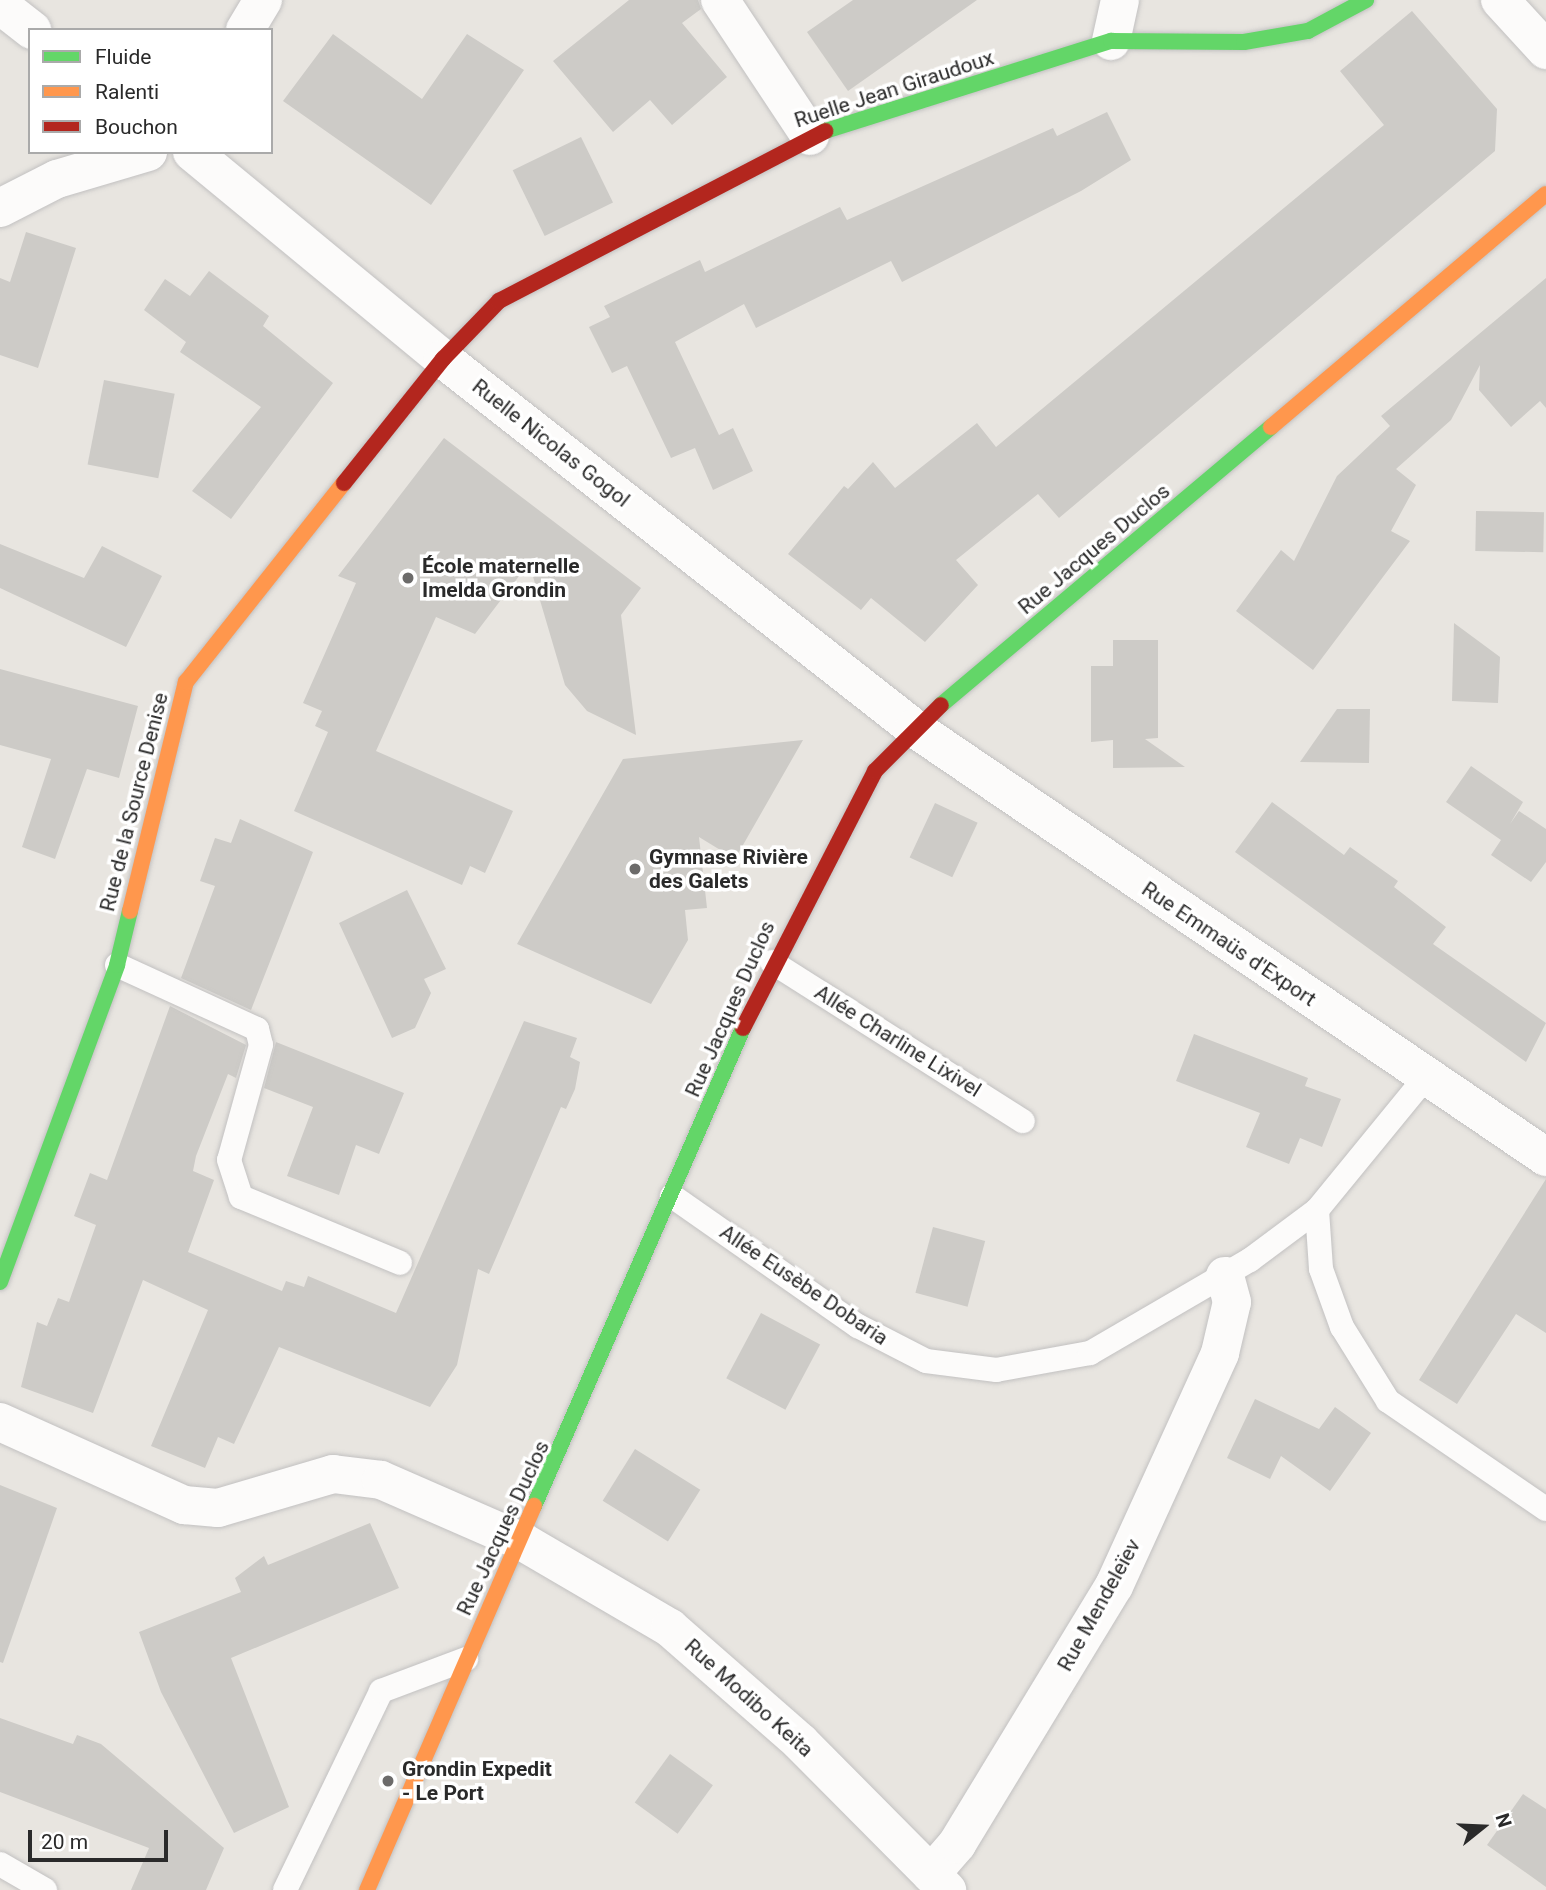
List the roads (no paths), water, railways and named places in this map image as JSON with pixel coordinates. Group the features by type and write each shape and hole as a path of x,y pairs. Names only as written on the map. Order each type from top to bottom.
{"street":[{"path":"247,28 262,0"},
{"path":"720,0 810,136"},
{"path":"1111,41 1120,0"},
{"name":"Ruelle Jean Giraudoux","path":"443,359 499,301 810,136 1111,41 1244,42 1308,31 1366,0"},
{"path":"1500,0 1546,50"},
{"path":"0,5 29,28"},
{"path":"0,208 57,179 141,154"},
{"name":"Ruelle Nicolas Gogol","path":"194,154 443,359 915,728"},
{"name":"Rue Jacques Duclos","path":"367,1890 466,1659 523,1542 772,962 875,771 915,728 1546,194"},
{"name":"Rue de la Source Denise","path":"0,1282 117,965 186,682 443,359"},
{"name":"Rue Emmaüs d'Export","path":"915,728 1424,1078 1546,1157"},
{"name":"Rue Mendeleïev","path":"939,1882 957,1844 1114,1586 1220,1353 1232,1302 1225,1276"},
{"name":"Rue Modibo Keita","path":"0,1422 184,1505 218,1508 333,1475 381,1480 523,1542 670,1628 800,1742 939,1882"}],"lane":[{"name":"Allée Charline Lixivel","path":"772,962 1023,1121"},
{"path":"117,965 257,1029 261,1045 229,1160 241,1197 400,1263"},
{"name":"Allée Eusèbe Dobaria","path":"672,1196 858,1326 926,1361 996,1370 1090,1353 1225,1276 1317,1210 1424,1078"},
{"path":"1317,1210 1321,1269 1342,1327 1388,1401 1546,1509"},
{"path":"285,1890 381,1691 466,1659"},
{"path":"0,1864 45,1890"}],"place":[{"name":"École maternelle Imelda Grondin","path":"408,578"},
{"name":"Gymnase Rivière des Galets","path":"635,869"},
{"name":"Grondin Expedit - Le Port","path":"388,1781"}]}
